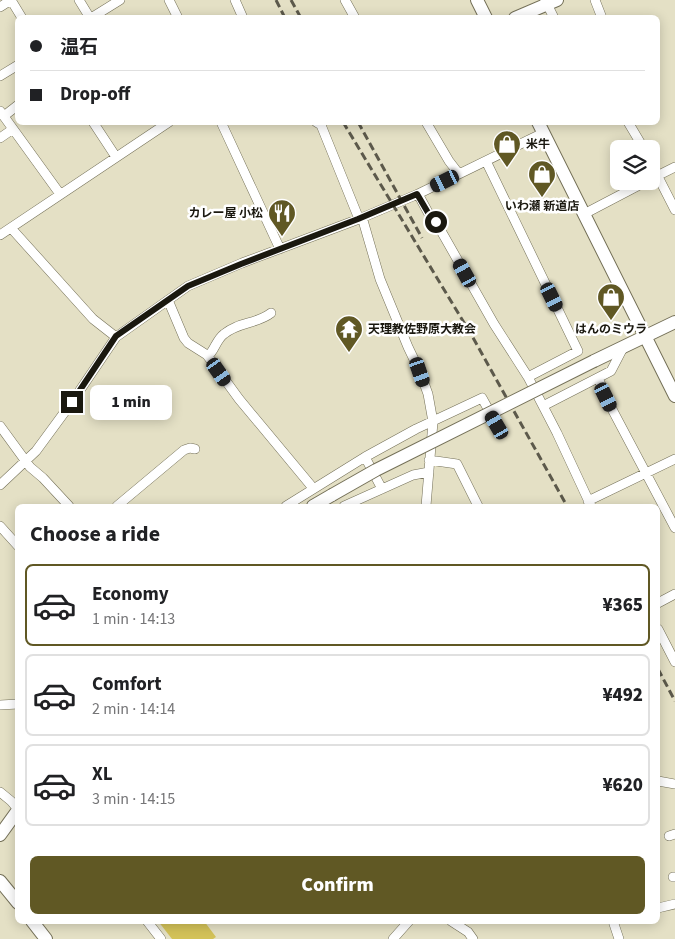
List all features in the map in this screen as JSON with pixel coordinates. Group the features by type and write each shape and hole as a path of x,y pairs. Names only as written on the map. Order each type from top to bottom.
{"street":[{"path":"0,7 11,0 20,15"},
{"path":"79,0 88,15"},
{"path":"95,15 120,0"},
{"path":"169,0 176,15"},
{"path":"235,0 242,15"},
{"path":"345,0 353,15"},
{"path":"476,0 484,15"},
{"path":"595,0 601,15"},
{"path":"521,15 550,1 553,15"},
{"path":"0,76 15,67"},
{"path":"15,106 2,113 60,194"},
{"path":"95,125 116,157"},
{"path":"0,234 164,125"},
{"path":"222,125 242,171 280,249"},
{"path":"321,125 360,218 380,279 428,394 433,422 426,504"},
{"path":"428,125 449,162 459,174"},
{"path":"630,125 639,140"},
{"path":"0,486 36,451 67,410 116,336 188,286 418,194 486,161 542,126 675,396"},
{"path":"0,138 13,129"},
{"path":"486,161 578,351 528,377"},
{"path":"660,175 675,166"},
{"path":"660,187 675,210"},
{"path":"584,214 630,190"},
{"path":"418,194 494,324 528,377 590,503 675,459"},
{"path":"11,228 92,319 116,336"},
{"path":"168,300 184,338 188,343 208,356 239,399 314,488"},
{"path":"208,356 224,333 241,324 261,319 271,313"},
{"path":"316,504 376,470 675,322"},
{"path":"543,406 611,371 624,346"},
{"path":"598,378 675,528"},
{"path":"289,504 365,457 416,429 482,398 497,425"},
{"path":"0,426 26,462 67,504"},
{"path":"120,504 141,488 160,468 184,450 195,449"},
{"path":"365,457 382,489"},
{"path":"430,460 457,464 477,504"},
{"path":"348,504 413,475 429,472"},
{"path":"0,526 15,543"},
{"path":"660,602 675,594"},
{"path":"660,633 675,662"},
{"path":"0,705 15,704"},
{"path":"660,781 675,784"},
{"path":"0,792 15,806"},
{"path":"0,835 15,814"},
{"path":"0,881 15,899"},
{"path":"660,908 675,904"},
{"path":"34,924 46,939"},
{"path":"150,924 161,939"},
{"path":"394,939 406,924"},
{"path":"456,924 468,932 472,939"},
{"path":"615,924 619,939"}],"shaded area":[{"path":"160,924 206,924 216,937 213,939 172,939"}],"railway":[{"path":"276,0 284,15"},
{"path":"291,0 299,15"},
{"path":"345,125 472,336 566,504"},
{"path":"360,125 422,238"},
{"path":"660,673 675,701"}],"place":[{"name":"米牛","path":"507,168"},
{"name":"いわ瀬 新道店","path":"542,198"},
{"name":"カレー屋 小松","path":"282,237"},
{"name":"はんのミウラ","path":"611,321"},
{"name":"天理教佐野原大教会","path":"349,353"}],"route":[{"path":"72,402 116,336 188,286 417,194 430,216 436,222"}]}
